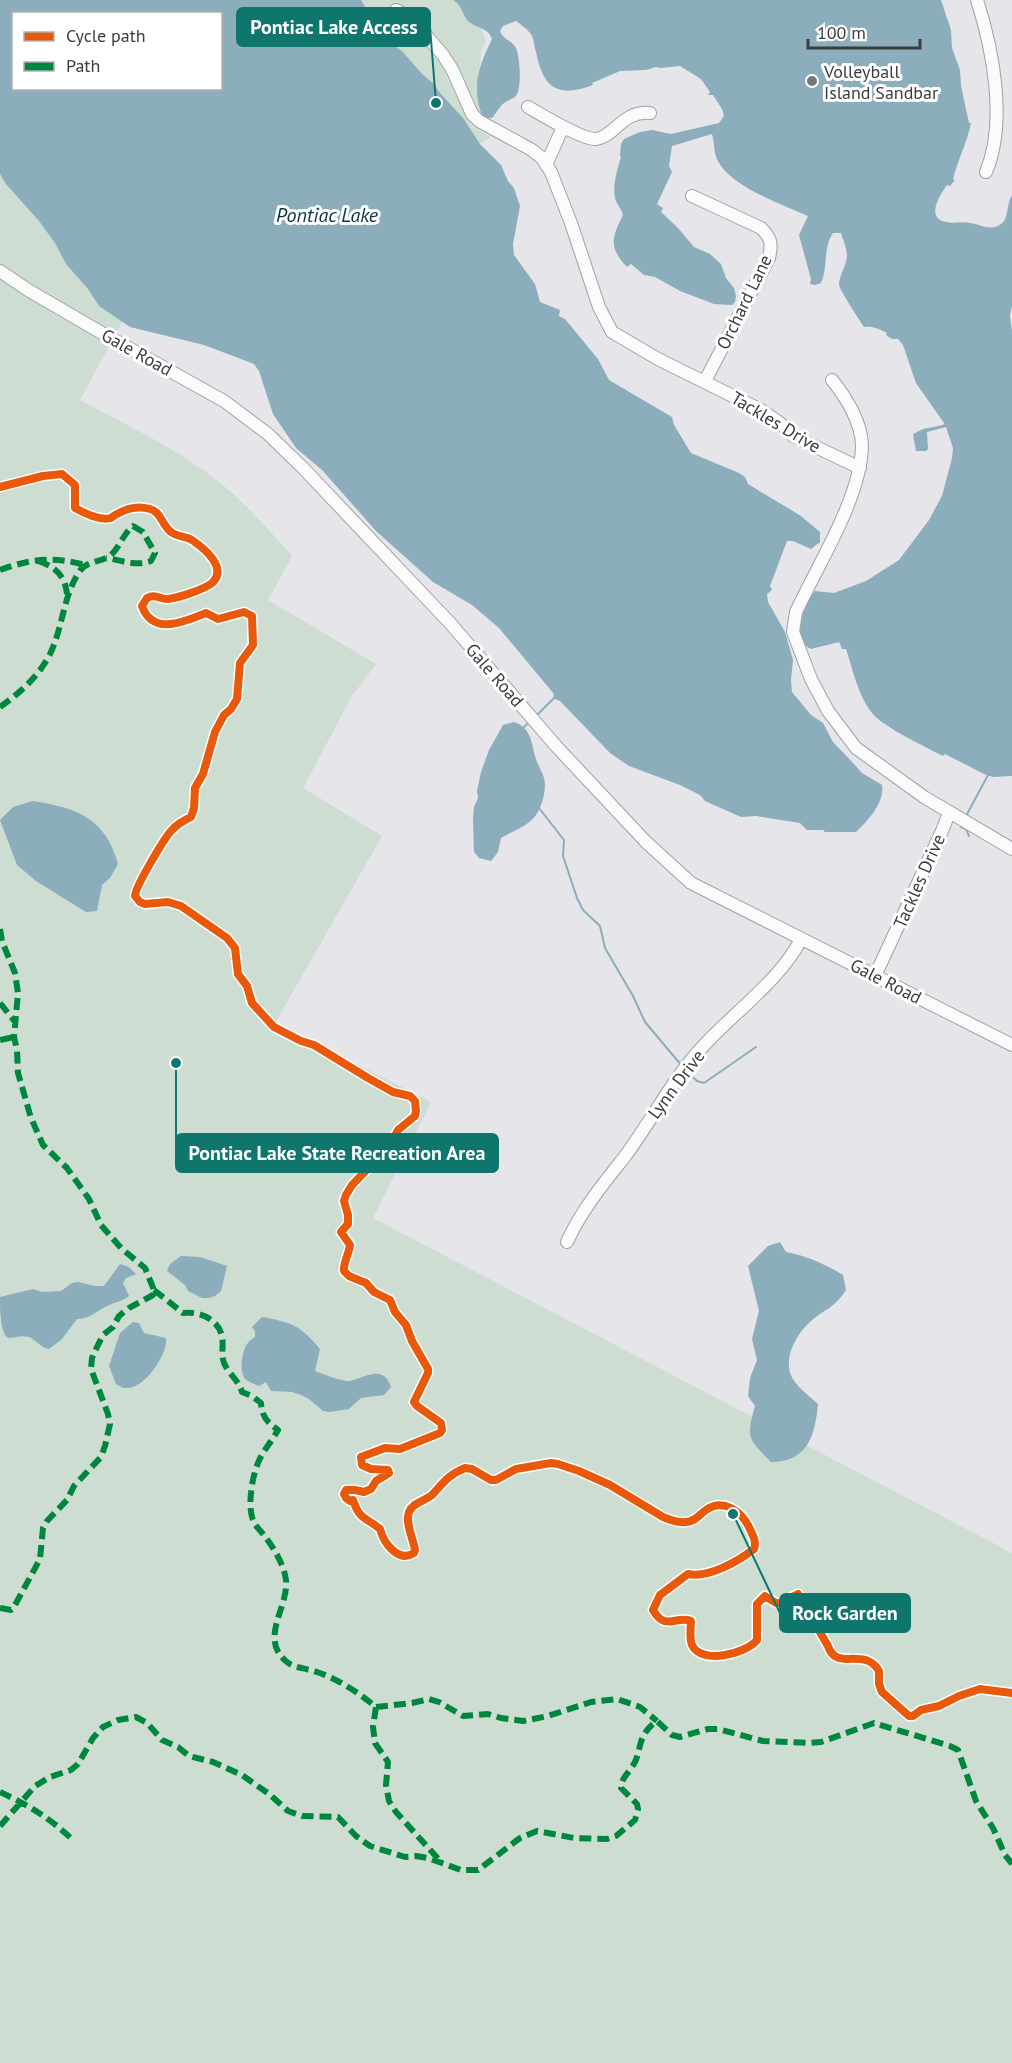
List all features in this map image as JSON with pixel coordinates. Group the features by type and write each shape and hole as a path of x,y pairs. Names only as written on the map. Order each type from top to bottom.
{"street":[{"path":"977,0 994,67 996,89 995,128 986,172"},
{"name":"Tackles Drive","path":"396,10 411,18 442,55 452,69 472,114 479,121 532,150 542,158 560,193 583,263 606,323 612,332 658,359 761,410 780,423 793,436 860,468 853,493 796,612 794,632 811,679 828,711 856,748 948,813 942,831 875,976"},
{"path":"528,108 563,127 594,140 638,113 650,113"},
{"path":"546,165 563,127"},
{"name":"Orchard Lane","path":"692,196 761,228 770,237 772,244 769,258 705,381"},
{"name":"Gale Road","path":"0,271 107,336 224,401 268,434 310,474 450,623 556,746 646,842 691,883 1012,1045"},
{"path":"832,380 848,401 854,417 862,443 860,468"},
{"path":"948,813 1012,849"},
{"name":"Lynn Drive","path":"567,1242 578,1218 626,1155 674,1081 708,1041 786,963 801,939"}],"green space":[{"path":"108,0 452,0 480,15 481,28 486,41 481,51 480,78 504,91 479,119 444,48 408,8 397,15 394,26 398,33 406,35 414,30 441,64 472,126 491,137 356,215 294,386 137,294 80,400 177,453 231,492 292,556 268,600 376,664 352,696 303,788 382,836 275,1023 431,1102 373,1218 1012,1553 1012,2063 0,2063 0,17 12,78 12,90 222,90 222,12 204,12"}],"water":[{"name":"Pontiac Lake","path":"0,0 361,0 383,38 402,51 433,83 463,118 480,144 501,165 514,188 520,206 513,244 514,255 535,284 540,302 560,310 559,316 565,319 598,359 609,380 672,417 674,425 691,453 739,473 745,477 748,484 801,516 820,532 820,542 811,549 793,541 787,541 770,586 772,590 767,594 768,602 785,632 793,660 792,692 811,715 823,723 833,742 862,773 882,785 881,798 870,817 856,832 825,832 807,830 800,823 756,816 741,817 705,801 700,795 680,785 629,766 610,753 560,701 553,698 554,694 499,628 472,605 433,582 376,531 322,470 296,448 273,414 259,371 254,364 204,345 130,327 99,306 88,289 66,264 55,243 39,221 0,174"},
{"path":"453,0 941,0 951,30 952,48 960,70 961,86 969,123 971,123 953,179 955,180 950,186 947,185 941,194 936,206 936,216 949,223 967,222 989,227 997,226 1004,222 1012,195 1012,305 1010,316 1012,331 1012,776 993,777 984,774 945,754 943,756 885,724 872,713 863,699 846,649 842,649 839,642 811,649 801,638 803,612 815,591 834,593 866,581 899,560 929,520 942,496 953,448 946,427 927,432 928,449 916,451 913,434 944,423 916,383 903,345 898,339 892,339 881,330 864,327 843,293 839,282 847,255 841,233 833,233 830,239 821,283 810,284 811,279 799,235 808,216 758,194 734,179 718,161 712,134 672,146 669,166 672,172 657,204 663,208 661,212 694,247 710,254 721,264 726,278 734,288 735,302 732,305 714,304 680,291 655,277 644,275 631,264 627,267 614,248 614,236 623,215 616,201 614,190 621,157 621,144 624,139 640,132 652,130 671,134 719,123 724,116 713,95 708,95 710,92 701,79 680,66 620,71 581,89 561,90 548,82 539,64 531,35 516,21 503,26 500,31 516,48 520,72 518,92 515,97 502,105 492,118 485,118 481,114 477,88 481,63 492,39 485,30 468,21"},
{"path":"514,722 527,731 544,778 544,792 536,815 524,826 501,838 498,852 491,861 479,858 474,852 474,807 478,798 481,772 489,750 503,725"},
{"path":"33,801 75,812 97,825 105,835 118,864 110,878 102,885 97,911 86,912 36,881 17,865 0,820 13,807"},
{"path":"780,1242 786,1252 816,1261 843,1275 846,1290 834,1304 807,1325 794,1344 789,1358 790,1373 795,1382 818,1404 812,1436 801,1452 794,1457 771,1462 753,1443 750,1432 755,1406 748,1396 750,1378 757,1360 752,1339 759,1311 748,1266 768,1246"},
{"path":"181,1256 200,1257 227,1266 221,1291 215,1296 202,1298 188,1291 185,1285 167,1271 170,1264"},
{"path":"120,1264 129,1267 136,1274 126,1278 123,1283 129,1296 89,1316 77,1319 62,1339 49,1349 29,1337 10,1338 4,1333 0,1297 33,1289 42,1292 61,1291 72,1283 78,1282 104,1286"},
{"path":"262,1317 295,1326 313,1341 320,1349 315,1371 346,1381 376,1374 382,1375 391,1387 384,1395 361,1398 349,1409 329,1412 323,1411 301,1395 271,1391 266,1382 259,1386 250,1382 243,1376 243,1356 245,1347 255,1337 252,1327"},
{"path":"133,1322 139,1323 144,1333 166,1338 166,1344 157,1364 147,1377 134,1387 123,1388 116,1384 109,1366 120,1333"}],"waterway":[{"path":"536,716 554,698"},
{"path":"524,727 527,724"},
{"path":"966,816 988,775"},
{"path":"539,808 564,840 563,856 577,898 583,910 600,926 605,948 633,996 645,1022 682,1066"},
{"path":"962,824 961,827 966,829 969,836"},
{"path":"687,1072 697,1081 704,1083 756,1047"}],"marked path":[{"path":"0,707 28,684 46,662 70,592 82,568 111,555 133,526 143,532 155,553 151,561 145,563 106,558"},
{"path":"0,570 42,560 63,560 85,565"},
{"path":"38,561 59,573 67,594"},
{"path":"0,929 2,941 15,973 18,993 14,1037 18,1073 31,1118 43,1145 67,1168 89,1199 101,1225 121,1248 145,1268 154,1290"},
{"path":"0,1003 16,1023"},
{"path":"0,1040 14,1037"},
{"path":"154,1290 183,1313 202,1315 217,1325 222,1337 223,1358 227,1369 242,1392 261,1403 266,1419 278,1430 258,1462 252,1483 250,1503 254,1522 278,1556 286,1580 286,1590 275,1633 275,1643 279,1653 290,1664 333,1678 376,1707 373,1727 375,1743 388,1762 386,1785 389,1801 396,1812 442,1863"},
{"path":"0,1608 11,1610 14,1607 40,1559 43,1528 47,1521 67,1500 74,1486 101,1457 110,1424 91,1369 92,1358 97,1347 103,1335 113,1327 119,1316 153,1295 154,1290"},
{"path":"376,1707 429,1699 463,1716 488,1714 523,1721 548,1716 591,1702 617,1699 640,1707 657,1721"},
{"path":"0,1826 35,1786 50,1777 71,1770 78,1764 93,1738 103,1727 118,1720 136,1717 147,1723 162,1740 178,1747 189,1756 213,1762 242,1775 288,1811 302,1816 338,1817 356,1836 370,1846 405,1857 428,1858 461,1870 478,1870 520,1838 537,1831 574,1838 607,1839 616,1836 635,1820 637,1804 621,1788 635,1761 645,1732 657,1721 672,1735 680,1737 708,1729 718,1729 763,1741 809,1743 821,1742 874,1723 958,1750 976,1801 1012,1864"},
{"path":"0,1792 39,1813 74,1841"}],"cycle path":[{"path":"0,487 43,476 62,474 75,485 75,508 92,516 107,519 130,509 150,509 157,513 171,532 190,539 203,548 216,565 216,577 212,583 168,599 153,596 147,598 142,606 147,616 154,621 171,624 206,613 218,619 244,612 252,616 253,645 240,663 237,699 224,715 215,732 203,774 195,788 191,817 167,836 135,896 145,904 168,902 181,906 227,938 235,948 238,974 247,986 252,1003 274,1027 314,1045 393,1092 410,1096 415,1101 415,1116 398,1130 389,1147 352,1185 346,1195 344,1201 348,1224 341,1232 350,1245 344,1271 390,1300 395,1312 406,1325 428,1369 414,1402 441,1423 442,1430 440,1433 400,1449 385,1448 361,1457 362,1465 371,1469 388,1470 389,1473 376,1481 371,1489 364,1492 346,1490 344,1494 346,1498 353,1500 361,1515 380,1529 389,1546 403,1556 414,1553 415,1550 408,1521 411,1509 432,1495 450,1476 465,1468 472,1469 491,1480 496,1480 516,1469 551,1463 558,1464 610,1485 663,1517 677,1522 689,1522 712,1507 725,1506 736,1511 746,1521 754,1538 754,1549 731,1564 714,1571 705,1574 688,1574 660,1595 653,1610 658,1617 667,1622 691,1621 691,1642 697,1651 704,1655 714,1656 743,1650 757,1640 757,1604 765,1596 780,1603 798,1594 832,1654 844,1659 866,1660 873,1664 879,1671 879,1684 882,1692 909,1716 980,1689 1012,1693"}],"place":[{"name":"Volleyball Island Sandbar","path":"812,81"},
{"name":"Pontiac Lake Access","path":"436,103"},
{"name":"Pontiac Lake State Recreation Area","path":"176,1063"},
{"name":"Rock Garden","path":"733,1514"}]}
